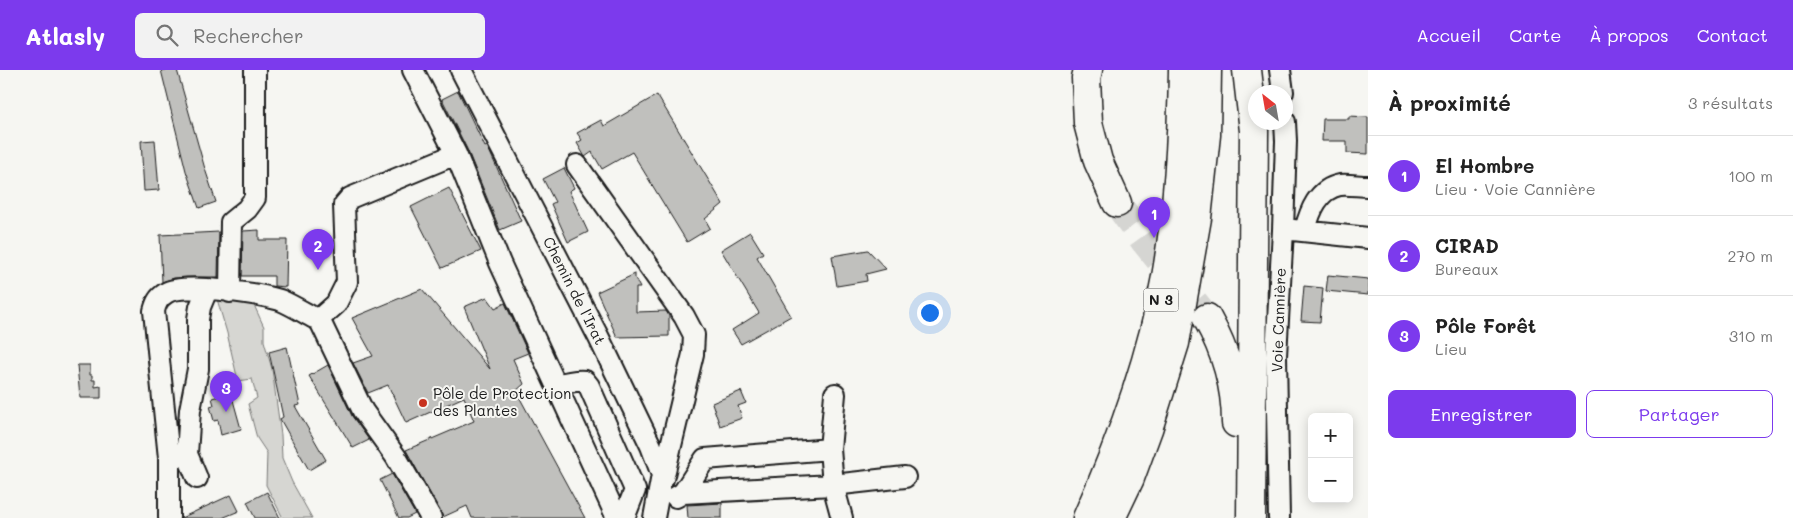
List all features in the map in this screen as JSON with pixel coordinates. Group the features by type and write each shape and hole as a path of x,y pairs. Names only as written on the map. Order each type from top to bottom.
{"highway":[{"path":"1088,70 1086,78 1088,123 1098,161 1116,204"},
{"name":"N 3","path":"1087,518 1107,474 1124,427 1150,344 1166,278 1175,219 1182,138 1183,70"},
{"name":"N 3","path":"1111,518 1130,478 1145,437 1175,343 1197,218 1206,135 1207,70"},
{"path":"1248,70 1254,131 1251,518"},
{"path":"1207,318 1218,337 1230,372 1236,420 1234,518"}],"street":[{"path":"230,292 230,222 247,209 255,198 255,70"},
{"path":"413,70 456,154 500,263 617,518"},
{"name":"Chemin de l'Irat","path":"461,70 599,338 651,446 662,475 655,513"},
{"path":"1280,70 1282,85"},
{"name":"Voie Cannière","path":"1279,518 1276,356 1283,230 1285,130"},
{"path":"319,319 336,304 347,282 344,205 350,198 456,154"},
{"path":"577,165 684,316 694,335 693,354 655,513"},
{"path":"1305,230 1309,215 1322,193 1340,185 1368,186"},
{"path":"1283,230 1305,230 1368,238"},
{"path":"197,478 178,456 154,311 157,301 166,293 175,289 189,288 263,296 273,298 319,319 364,411 396,457 431,518"},
{"path":"169,518 178,456 198,369 198,319 200,307 207,290"},
{"path":"557,385 572,380 582,380 589,386 635,490 624,518"},
{"path":"835,394 830,449 832,486 842,518"},
{"path":"655,513 683,493 705,459 830,449"},
{"path":"683,493 832,486 905,477"}],"shaded area":[{"path":"217,299 254,305 264,327 264,341 272,369 281,435 282,458 292,482 312,518 283,518 266,485 267,453 257,438 248,404 257,398 252,379 238,381"}],"building":[{"path":"161,70 177,70 216,202 199,208 186,171"},
{"path":"458,91 485,147 487,146 488,148 521,221 500,230 467,149 442,99"},
{"path":"657,95 723,204 705,219 710,228 687,242 632,152 602,169 592,152 585,157 577,143 582,140 577,133 601,120 604,126"},
{"path":"1349,116 1368,117 1368,154 1347,153 1347,141 1322,141 1323,119 1349,119"},
{"path":"155,140 159,190 144,191 141,141"},
{"path":"564,168 574,188 569,191 588,232 568,242 551,204 555,202 543,179"},
{"path":"449,188 481,251 442,268 411,207"},
{"path":"259,230 259,240 287,240 286,287 274,286 274,276 242,276 243,231"},
{"path":"219,232 218,277 174,278 162,282 160,235"},
{"path":"750,232 763,253 757,257 791,316 741,344 732,330 759,313 721,250"},
{"path":"868,250 886,269 866,274 867,281 837,286 832,256"},
{"path":"635,274 640,288 636,288 636,312 666,311 669,316 669,336 617,337 597,292"},
{"path":"1328,275 1368,279 1368,295 1326,291"},
{"path":"1304,286 1323,288 1320,322 1301,321"},
{"name":"Pôle de Protection des Plantes","path":"422,289 490,369 464,307 487,297 495,308 505,303 528,353 513,359 524,384 516,391 585,518 472,518 467,506 443,517 406,450 474,421 464,397 406,423 388,385 368,393 353,363 373,356 352,318"},
{"path":"287,347 300,405 295,406 326,460 309,470 280,419 283,417 269,352"},
{"path":"77,365 90,365 90,375 92,375 92,380 95,380 95,387 101,386 101,398 80,398"},
{"path":"328,365 352,416 369,440 353,448 309,376"},
{"path":"741,391 746,403 738,406 742,418 720,426 712,403"},
{"path":"231,393 241,429 221,435 218,420 214,421 210,406 214,405 212,398"},
{"path":"392,474 415,514 407,518 399,518 380,480"},
{"path":"267,492 280,518 255,518 247,502"},
{"path":"231,495 239,511 222,518 181,518"},
{"path":"722,503 722,518 688,518 687,505"}],"tunnel":[{"path":"1117,203 1145,242 1207,318"}],"place":[{"name":"El Hombre","path":"1154,238"},
{"name":"CIRAD","path":"318,270"},
{"name":"Pôle de Protection des Plantes","path":"423,403"},
{"name":"Pôle Forêt","path":"226,412"}]}
